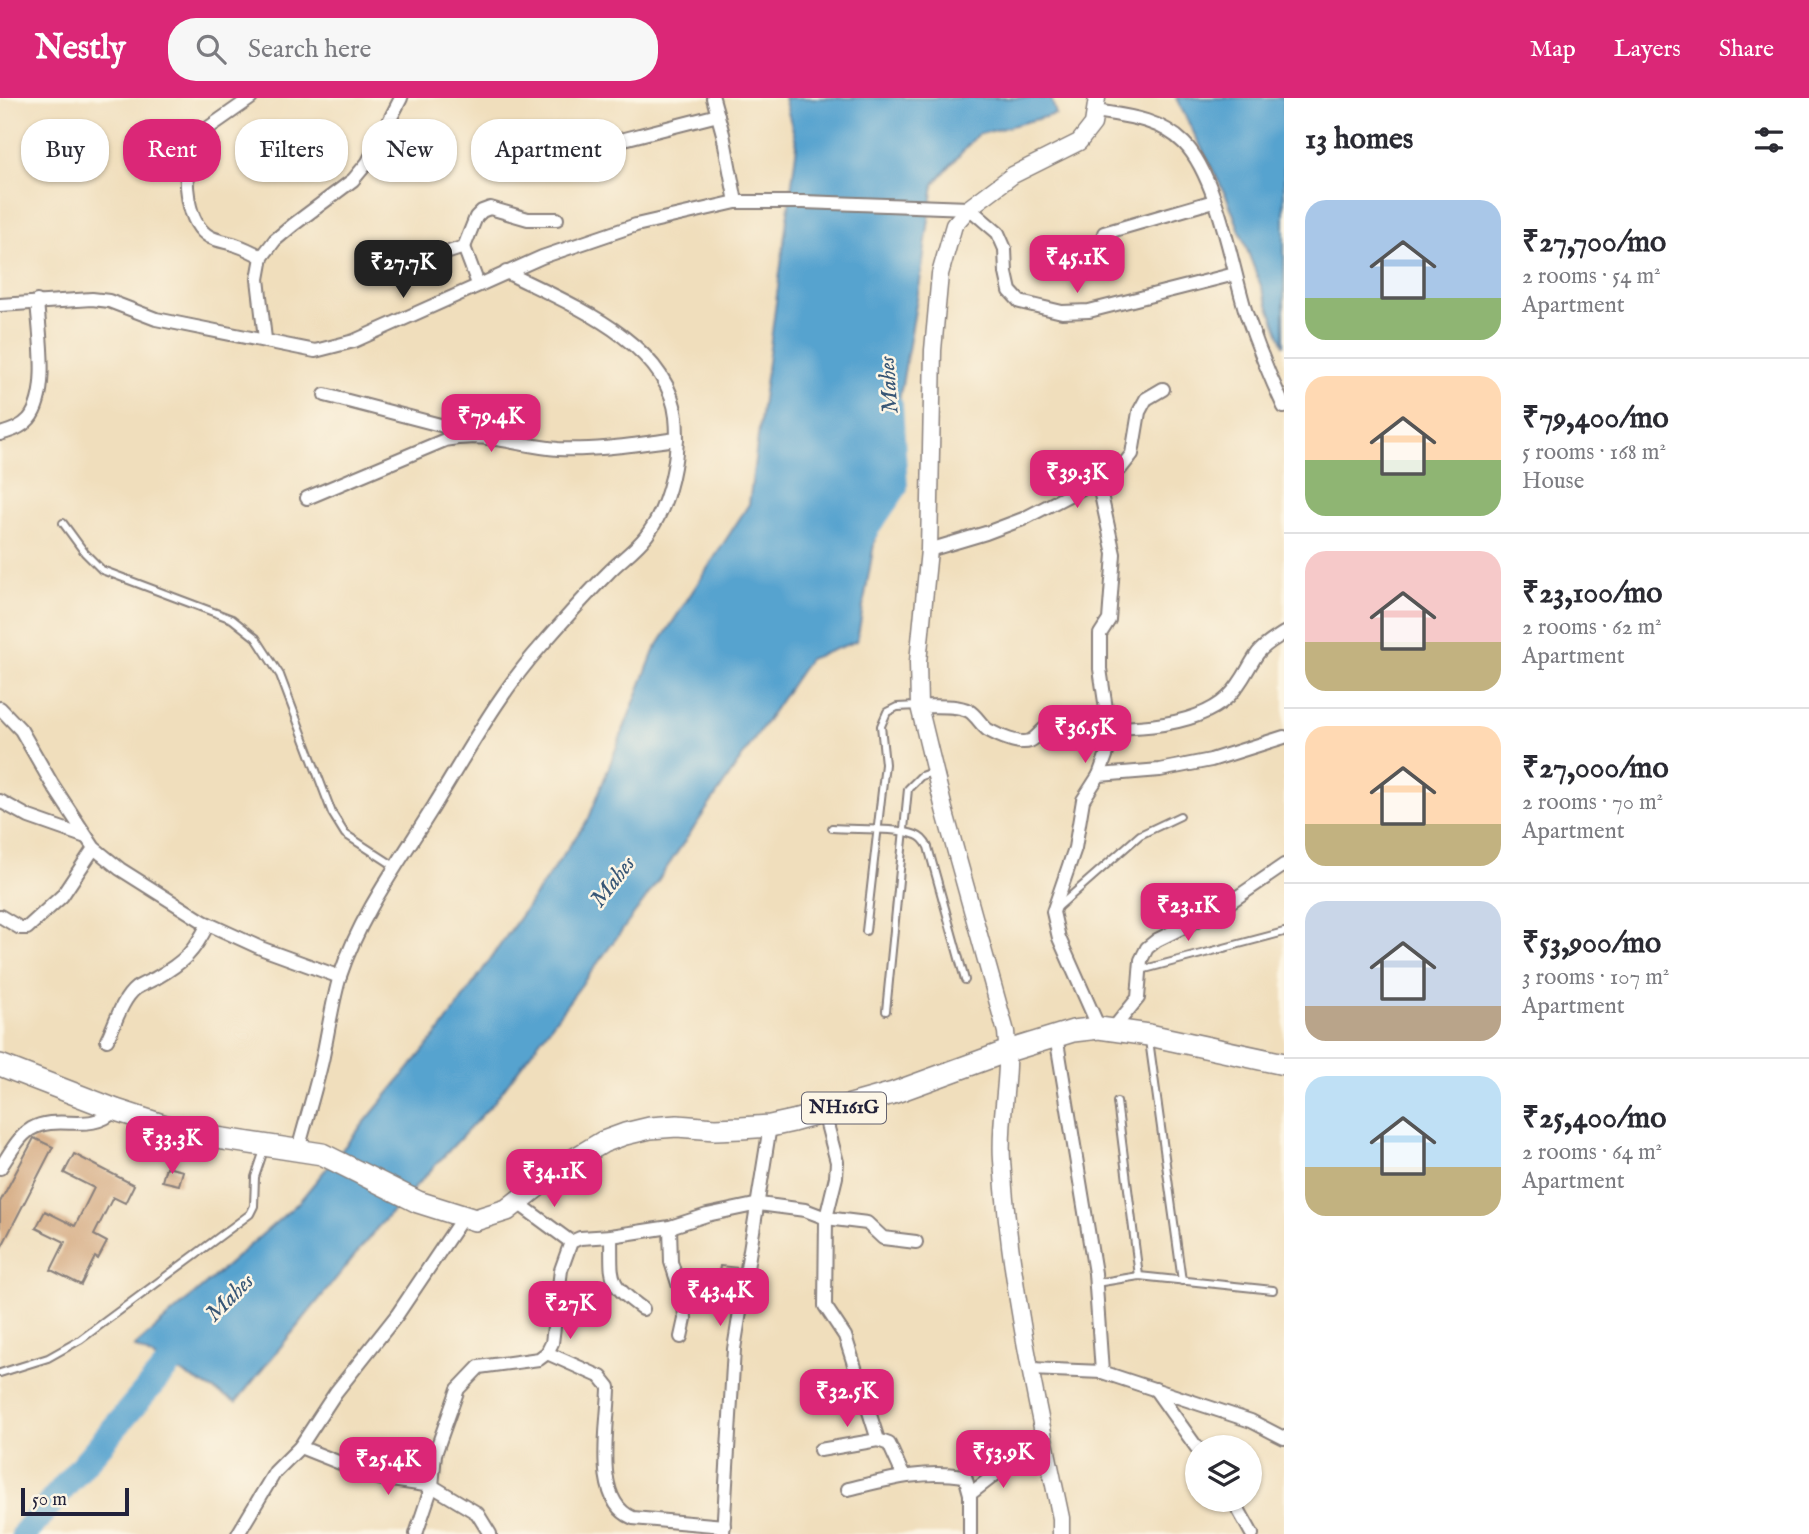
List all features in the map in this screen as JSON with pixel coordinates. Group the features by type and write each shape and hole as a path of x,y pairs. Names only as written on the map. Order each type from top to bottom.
{"highway":[{"name":"NH161G","path":"0,1065 116,1110 190,1134 322,1154 418,1202 475,1220 490,1217 518,1203 562,1166 603,1142 625,1135 650,1128 677,1126 715,1129 770,1126 893,1093 1008,1051 1073,1031 1105,1029 1149,1035 1284,1064"}],"street":[{"path":"221,119 251,98"},
{"path":"265,339 258,279 262,257 275,240 353,180 368,162 401,98"},
{"path":"713,98 736,202"},
{"path":"1061,1534 1061,1518 1030,1369 1001,1158 1008,1051 1003,1018 934,771 919,706 918,662 929,550 933,350 940,274 954,225 969,208 1013,175 1079,142 1093,124 1096,104 1163,128 1184,143 1200,165 1214,201 1247,314 1284,407"},
{"path":"626,139 718,115"},
{"path":"187,182 190,207 206,235 240,246 262,257"},
{"path":"1104,233 1214,201"},
{"path":"0,303 92,299 109,301 156,319 315,351 355,341 542,257 636,225 736,202 969,208 998,233 1005,249 1010,290 1020,302 1062,312 1089,311 1235,274"},
{"path":"478,284 464,247 482,211 490,208 528,219 557,219"},
{"path":"410,265 464,247"},
{"path":"298,1150 321,1065 340,977 365,917 503,693 540,647 648,534 667,494 674,468 677,439 676,416 671,396 661,377 642,353 594,317 506,272"},
{"path":"0,434 24,424 36,406 41,357 37,301"},
{"path":"929,550 1023,519 1121,468 1132,454 1139,412 1146,399 1163,388"},
{"path":"325,396 483,436 558,449 677,439"},
{"path":"307,498 445,440 462,436 483,436"},
{"path":"1098,481 1114,554 1109,620 1100,634 1100,669 1111,742 1099,775 1083,800 1075,848 1053,912 1059,938 1105,1029 1138,998 1141,987 1140,960 1147,948 1157,940 1220,909 1284,865"},
{"path":"919,706 961,708 971,712 988,730 1026,742 1034,739 1047,727 1109,729 1194,718 1218,706 1239,686 1258,654 1270,642 1284,634"},
{"path":"0,708 21,730 90,843 120,869 208,923 263,950 340,977"},
{"path":"1099,775 1160,770 1211,760 1284,737"},
{"path":"0,801 29,817 90,843"},
{"path":"0,916 20,928 27,928 62,896 90,843"},
{"path":"107,1040 125,1003 136,988 170,970 185,958 197,947 208,923"},
{"path":"1056,1036 1096,1283 1102,1372"},
{"path":"0,1168 23,1135 32,1128 53,1123 94,1122 110,1116 116,1110"},
{"path":"824,1113 836,1162 836,1177 826,1218 825,1306 845,1336 878,1440"},
{"path":"547,1353 601,1377 609,1387 605,1465 611,1493 622,1514 633,1518 723,1530 734,1349 770,1126"},
{"path":"518,1203 571,1242"},
{"path":"416,1534 432,1486 435,1454 458,1390 479,1367 526,1363 539,1360 547,1353 555,1331 561,1270 571,1242 580,1238 670,1227 706,1215 759,1204 805,1210 826,1218 867,1223 883,1238 916,1242"},
{"path":"237,1534 275,1472 300,1447 336,1392 397,1315 463,1217"},
{"path":"670,1227 671,1262 684,1302 685,1319 681,1337"},
{"path":"611,1236 614,1282 619,1291 643,1308"},
{"path":"1030,1369 1102,1372 1251,1421 1284,1438"},
{"path":"1155,1389 1188,1435"},
{"path":"820,1450 878,1440 889,1444 903,1475"},
{"path":"970,1494 1005,1467 1020,1442"},
{"path":"300,1447 379,1478 432,1486 477,1513 490,1534"},
{"path":"848,1489 903,1475 937,1472 965,1476 970,1494 970,1534"},
{"path":"1240,1512 1252,1534"}],"lane":[{"path":"63,523 85,553 102,570 232,619 256,638 280,675 332,813 345,834 396,867"},
{"path":"866,931 885,764 881,726 887,712 897,707 919,706"},
{"path":"886,1011 908,789 921,776 934,771"},
{"path":"1053,912 1140,835 1180,816"},
{"path":"832,828 918,835 928,847 964,980"},
{"path":"1139,970 1284,932"},
{"path":"1149,1035 1182,1281"},
{"path":"1117,1102 1139,1276"},
{"path":"0,1373 48,1357 80,1340 250,1214 254,1206 255,1177 265,1146"},
{"path":"1096,1283 1139,1276 1273,1290"}],"water":[{"path":"784,98 1051,98 1056,114 977,135 934,184 921,276 857,641 809,659 644,901 494,1102 377,1228 236,1402 134,1347 298,1203 440,1031 589,818 654,651 749,504 797,145"},
{"path":"1176,98 1284,98 1284,346 1228,200"}],"building":[{"path":"34,1138 53,1147 0,1250 0,1202"},
{"path":"74,1154 134,1185 125,1203 113,1197 94,1235 107,1242 98,1259 95,1257 81,1285 51,1270 65,1242 36,1228 45,1211 75,1226 94,1188 64,1173"},
{"path":"166,1167 183,1171 179,1185 162,1181"},
{"path":"720,1266 738,1268 733,1301 715,1299"}],"waterway":[{"name":"Mahes","path":"860,538 895,487 890,406"},
{"name":"Mahes","path":"24,1534 191,1338"}]}
